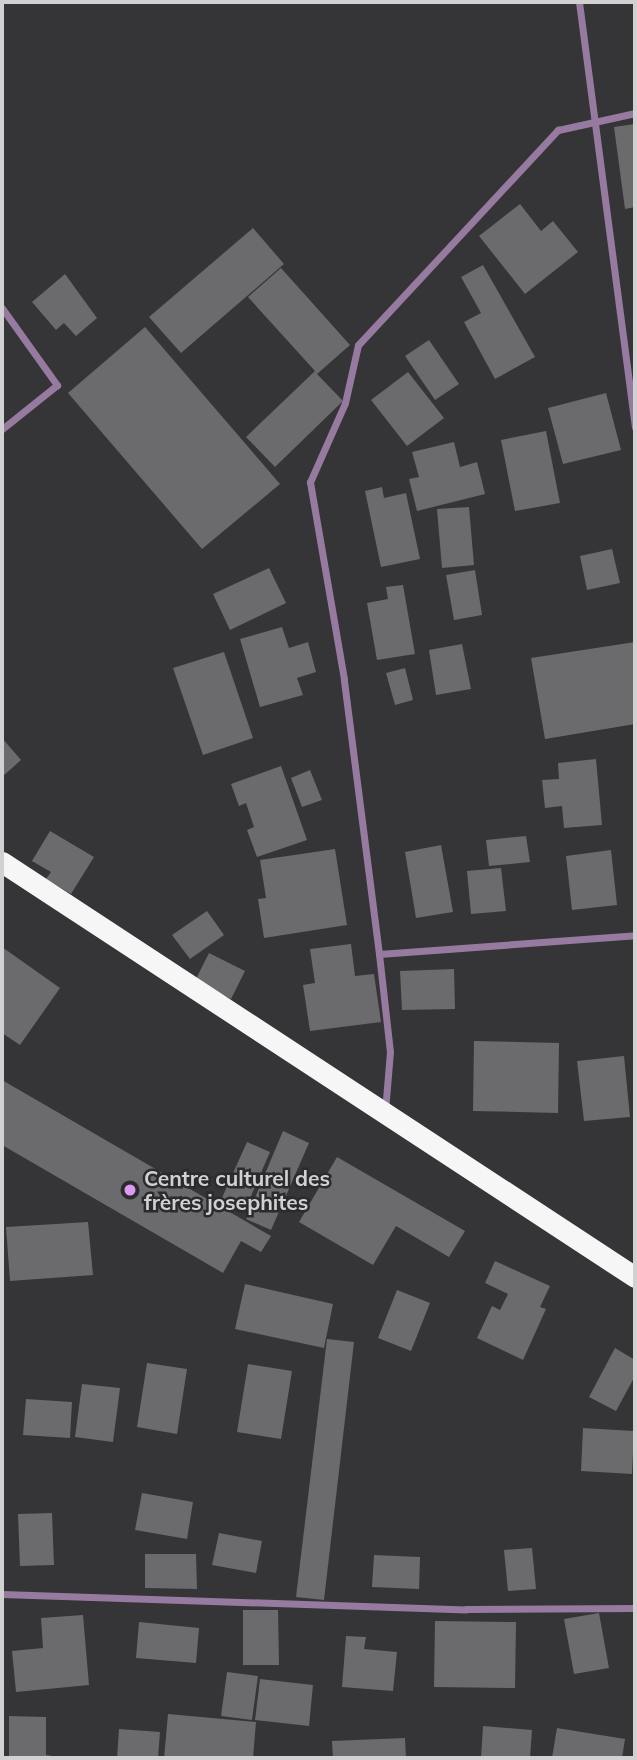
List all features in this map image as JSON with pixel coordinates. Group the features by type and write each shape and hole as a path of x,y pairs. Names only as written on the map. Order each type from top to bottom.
{"highway":[{"path":"2,862 385,1116 635,1277"}],"street":[{"path":"579,2 592,119 635,427"},
{"path":"385,1116 390,1052 379,954 344,679 310,482 345,403 358,345 558,130 592,119 635,113"},
{"path":"2,307 57,385 2,429"},
{"path":"379,954 635,935"},
{"path":"2,1594 466,1609 635,1608"}],"building":[{"path":"635,124 635,207 625,209 614,127"},
{"path":"520,204 541,231 553,221 578,252 525,294 479,236"},
{"path":"253,228 284,264 181,353 149,317"},
{"path":"483,265 535,357 495,379 464,322 481,313 461,277"},
{"path":"281,268 350,345 317,374 343,401 275,467 246,437 315,371 248,297"},
{"path":"65,274 97,318 76,336 64,323 56,330 32,302"},
{"path":"145,327 280,484 202,549 68,393"},
{"path":"429,340 459,384 435,400 405,356"},
{"path":"408,372 444,418 407,446 371,400"},
{"path":"606,393 621,450 563,464 548,408"},
{"path":"546,431 560,503 515,511 501,440"},
{"path":"454,442 460,467 477,462 485,494 417,511 409,479 419,477 412,452"},
{"path":"382,487 384,498 406,493 420,559 381,567 365,491"},
{"path":"469,507 474,565 442,568 437,509"},
{"path":"612,549 620,583 587,590 580,556"},
{"path":"269,568 286,603 230,630 213,594"},
{"path":"475,570 482,615 454,620 446,575"},
{"path":"403,585 415,654 377,660 367,603 388,599 386,587"},
{"path":"282,627 289,648 308,642 316,672 297,678 303,695 260,707 240,639"},
{"path":"635,642 635,724 545,739 531,658"},
{"path":"462,644 471,689 436,695 429,650"},
{"path":"224,652 253,738 203,755 173,668"},
{"path":"405,668 413,700 395,705 386,673"},
{"path":"2,738 21,760 2,777"},
{"path":"596,759 602,825 564,828 562,806 545,808 542,780 559,779 558,763"},
{"path":"281,766 307,840 257,857 247,830 254,827 246,803 239,806 231,784"},
{"path":"310,770 322,800 302,807 291,778"},
{"path":"50,831 94,857 71,894 46,879 51,872 32,861"},
{"path":"526,836 530,862 489,866 486,840"},
{"path":"441,845 453,912 416,918 405,852"},
{"path":"335,849 347,925 264,938 258,899 266,898 260,860"},
{"path":"611,850 617,905 572,910 566,856"},
{"path":"501,868 506,911 471,914 467,871"},
{"path":"207,911 224,935 190,959 172,935"},
{"path":"351,944 355,976 374,974 381,1022 310,1031 303,985 315,983 310,949"},
{"path":"2,947 60,988 20,1045 2,1033"},
{"path":"209,953 245,971 231,999 195,981"},
{"path":"454,969 455,1009 402,1010 400,971"},
{"path":"474,1041 559,1043 558,1113 473,1111"},
{"path":"624,1056 630,1117 584,1121 577,1061"},
{"path":"2,1080 271,1236 261,1252 241,1241 223,1273 2,1145"},
{"path":"283,1131 309,1143 271,1230 246,1219"},
{"path":"247,1142 270,1152 245,1210 221,1200"},
{"path":"337,1157 465,1231 449,1257 396,1226 373,1265 299,1222"},
{"path":"88,1222 93,1275 10,1281 6,1227"},
{"path":"495,1261 550,1286 540,1307 546,1309 523,1360 477,1338 492,1306 500,1310 508,1294 485,1283"},
{"path":"245,1284 333,1304 324,1348 235,1329"},
{"path":"397,1290 430,1303 411,1351 378,1338"},
{"path":"327,1339 354,1342 324,1600 296,1597"},
{"path":"615,1348 635,1360 635,1376 616,1411 589,1397"},
{"path":"147,1363 187,1369 177,1434 137,1427"},
{"path":"248,1364 292,1371 281,1439 237,1432"},
{"path":"82,1384 120,1388 113,1442 75,1437"},
{"path":"26,1399 72,1402 70,1438 23,1435"},
{"path":"583,1428 634,1431 632,1474 581,1471"},
{"path":"142,1493 193,1502 187,1539 135,1530"},
{"path":"52,1513 54,1565 20,1566 18,1514"},
{"path":"219,1533 262,1541 256,1573 212,1565"},
{"path":"532,1548 536,1589 508,1591 504,1550"},
{"path":"145,1554 196,1554 197,1589 145,1588"},
{"path":"374,1555 420,1557 419,1589 372,1587"},
{"path":"243,1610 278,1610 279,1665 243,1665"},
{"path":"599,1613 609,1668 574,1674 564,1619"},
{"path":"83,1615 89,1685 16,1692 12,1651 43,1648 41,1618"},
{"path":"435,1621 516,1622 515,1688 434,1687"},
{"path":"139,1622 199,1628 196,1663 136,1658"},
{"path":"346,1636 366,1637 364,1649 397,1652 393,1691 342,1687"},
{"path":"227,1672 258,1676 252,1720 221,1716"},
{"path":"260,1679 313,1685 309,1726 255,1720"},
{"path":"168,1714 256,1722 253,1758 164,1758"},
{"path":"9,1716 46,1717 46,1755 64,1758 9,1758"},
{"path":"483,1726 532,1730 530,1758 481,1758"},
{"path":"557,1728 625,1739 622,1758 552,1758"},
{"path":"119,1729 160,1732 158,1758 117,1758"},
{"path":"405,1738 406,1758 333,1758 332,1741"}],"place":[{"name":"Centre culturel des frères josephites","path":"130,1190"}]}
